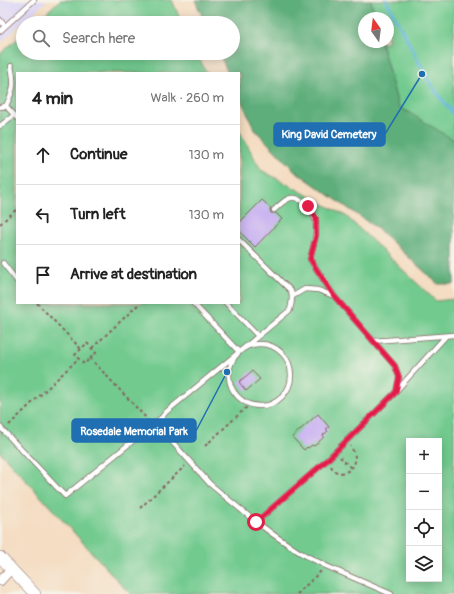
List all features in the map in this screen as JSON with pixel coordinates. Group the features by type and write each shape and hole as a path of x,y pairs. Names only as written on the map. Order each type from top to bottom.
{"street":[{"path":"0,557 35,594"},
{"path":"0,581 11,569"}],"lane":[{"path":"17,16 34,0"},
{"path":"0,31 16,17"},
{"path":"0,20 6,26"},
{"path":"0,108 6,106 14,84 11,66"},
{"path":"0,126 16,116 6,106"},
{"path":"274,210 290,198 296,198 308,206 316,218 316,236 310,259 334,296 395,366 399,377 396,392"},
{"path":"2,428 65,496 290,310 293,296 291,291 240,241"},
{"path":"1,263 16,280"},
{"path":"293,296 304,289 318,290 334,296"},
{"path":"193,304 239,352"},
{"path":"227,304 258,336"},
{"path":"373,341 454,335"},
{"path":"256,522 326,461 396,392 446,336"},
{"path":"258,344 268,345 278,350 285,357 290,366 291,376 289,387 284,396 267,406 250,404 239,398 233,390 229,370 239,352 258,344"},
{"path":"161,418 161,427 166,435 210,484 256,522 299,552 326,566 391,594"}],"path":[{"path":"0,224 16,210"},
{"path":"39,304 81,349"},
{"path":"92,348 139,304"},
{"path":"87,343 96,353 84,364 75,355 81,349 87,343"},
{"path":"90,358 152,425"},
{"path":"2,428 78,359"},
{"path":"205,446 250,404"},
{"path":"326,461 336,472 348,472 351,469 356,461 352,449 346,441"},
{"path":"336,451 351,469"},
{"path":"140,508 190,461"},
{"path":"297,594 326,566"}],"shaded area":[{"path":"0,0 47,0 30,16 16,16 16,28 0,43"}],"green space":[{"path":"60,0 172,0 179,16 43,16"},
{"path":"195,0 371,0 374,12 358,12 358,48 383,48 398,106 454,140 454,284 438,284 379,230 295,171 255,130 240,98 240,72 228,72 222,60 240,60 240,16 202,16"},
{"path":"371,0 454,0 454,145 398,106 383,48 394,48 394,12 374,12"},
{"path":"16,40 16,60 200,60 206,72 16,72 16,304 240,304 240,132 261,170 346,216 436,301 454,299 454,594 130,594 0,452 0,54"}],"building":[{"path":"262,200 271,208 271,213 276,213 282,219 255,247 240,232 240,222"},
{"path":"252,371 260,379 246,391 239,382"},
{"path":"318,414 329,427 326,429 328,431 314,446 312,445 308,448 307,447 304,450 292,437"}],"waterway":[{"path":"386,0 431,85 454,115"}],"place":[{"name":"King David Cemetery","path":"422,74"},
{"name":"Rosedale Memorial Park","path":"227,372"}],"route":[{"path":"256,522 326,461 396,392 399,377 395,366 334,296 310,259 316,236 316,218 308,206"}]}
